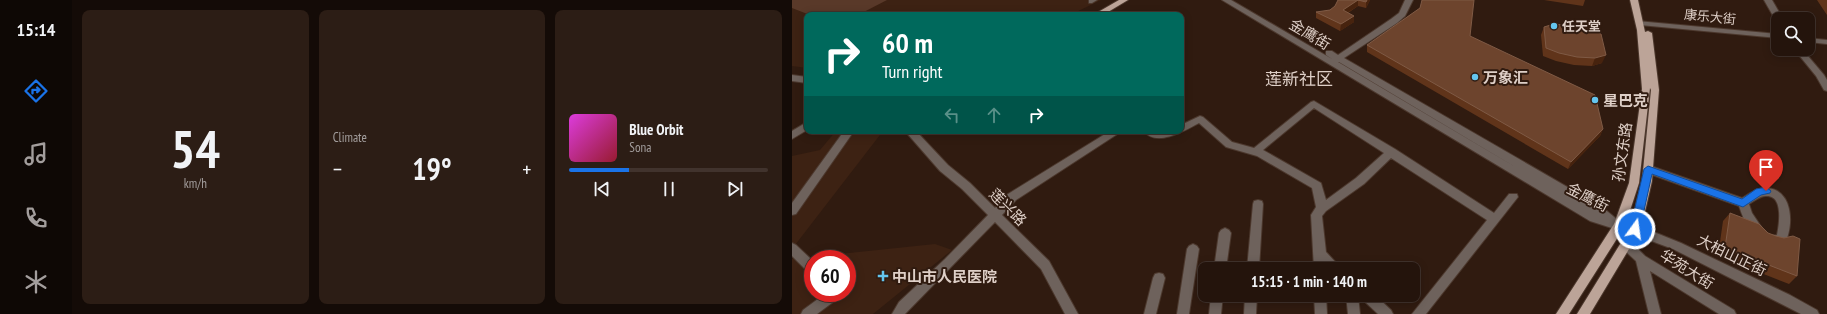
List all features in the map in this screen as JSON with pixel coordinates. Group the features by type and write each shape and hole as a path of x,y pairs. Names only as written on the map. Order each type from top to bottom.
{"main road":[{"path":"1093,12 1115,0"},
{"path":"1102,12 1124,0"},
{"name":"孙文东路","path":"1562,314 1619,226 1634,183 1646,89 1643,23 1634,0"},
{"name":"孙文东路","path":"1583,314 1635,229 1648,169 1655,90 1640,0"}],"street":[{"name":"金鹰街","path":"1226,0 1335,61"},
{"name":"金鹰街","path":"1237,0 1594,218 1619,226 1635,229"},
{"path":"1335,61 1394,21 1402,14 1409,0"},
{"path":"1768,0 1775,12"},
{"name":"康乐大街","path":"1643,23 1771,35"},
{"path":"1815,41 1827,42"},
{"path":"1804,56 1820,75 1827,88"},
{"path":"792,78 804,80"},
{"path":"1254,152 1314,104 1494,219"},
{"path":"1184,127 1200,119 1229,145 1260,153 1317,186 1322,208"},
{"path":"792,136 804,128"},
{"path":"792,211 847,134"},
{"name":"莲兴路","path":"913,134 944,168 966,186 1045,265 1072,314"},
{"path":"898,314 903,306 949,263 994,214 1012,197 1112,134"},
{"path":"1153,134 1169,134"},
{"path":"1320,262 1316,215 1322,208 1360,181 1391,152"},
{"path":"1648,169 1743,203 1753,224 1761,234 1776,241 1782,240 1784,234 1784,209 1780,198 1776,193 1766,191 1759,192 1743,203"},
{"path":"1418,314 1513,197"},
{"path":"1254,262 1258,204"},
{"name":"华苑大街","path":"1619,226 1626,245 1641,259 1730,314"},
{"name":"大柏山正街","path":"1635,229 1677,246 1786,299 1813,314"},
{"path":"1221,262 1225,233"},
{"path":"792,248 804,260"},
{"path":"1183,314 1193,249"},
{"path":"1320,254 1329,262"},
{"path":"1641,259 1654,314"},
{"path":"1150,314 1159,278"},
{"path":"807,314 824,302"},
{"path":"1214,314 1216,302"},
{"path":"1250,314 1251,302"},
{"path":"1320,302 1321,314"},
{"path":"1353,302 1354,314"},
{"path":"1374,302 1387,314"}],"shaded area":[{"path":"792,0 1101,0 1076,12 804,12 804,68 792,66"},
{"path":"792,0 887,0 864,12 804,13 792,8"},
{"path":"833,134 881,134 792,249 792,156 820,150"},
{"name":"中山市人民医院","path":"935,244 952,250 873,314 792,314 792,259 804,258 804,302 856,302 856,252"}],"building":[{"path":"1338,0 1358,0 1343,10 1354,16 1341,24 1316,12 1330,10 1335,6"},
{"name":"万象汇","path":"1422,0 1474,0 1470,36 1595,95 1603,129 1571,162 1367,45 1420,8"},
{"path":"1554,24 1590,28 1601,34 1606,55 1595,58 1577,57 1546,48 1544,27"},
{"path":"1730,213 1759,224 1768,233 1776,236 1784,238 1793,236 1800,239 1797,276 1725,248"}],"place":[{"name":"任天堂","path":"1554,26"},
{"name":"万象汇","path":"1475,77"},
{"name":"星巴克","path":"1595,100"},
{"name":"中山市人民医院","path":"883,276"}],"district":[{"name":"莲新社区","path":"1299,79"}],"route":[{"path":"1635,229 1647,181 1648,169 1743,203 1751,196 1759,192 1766,191"}]}
